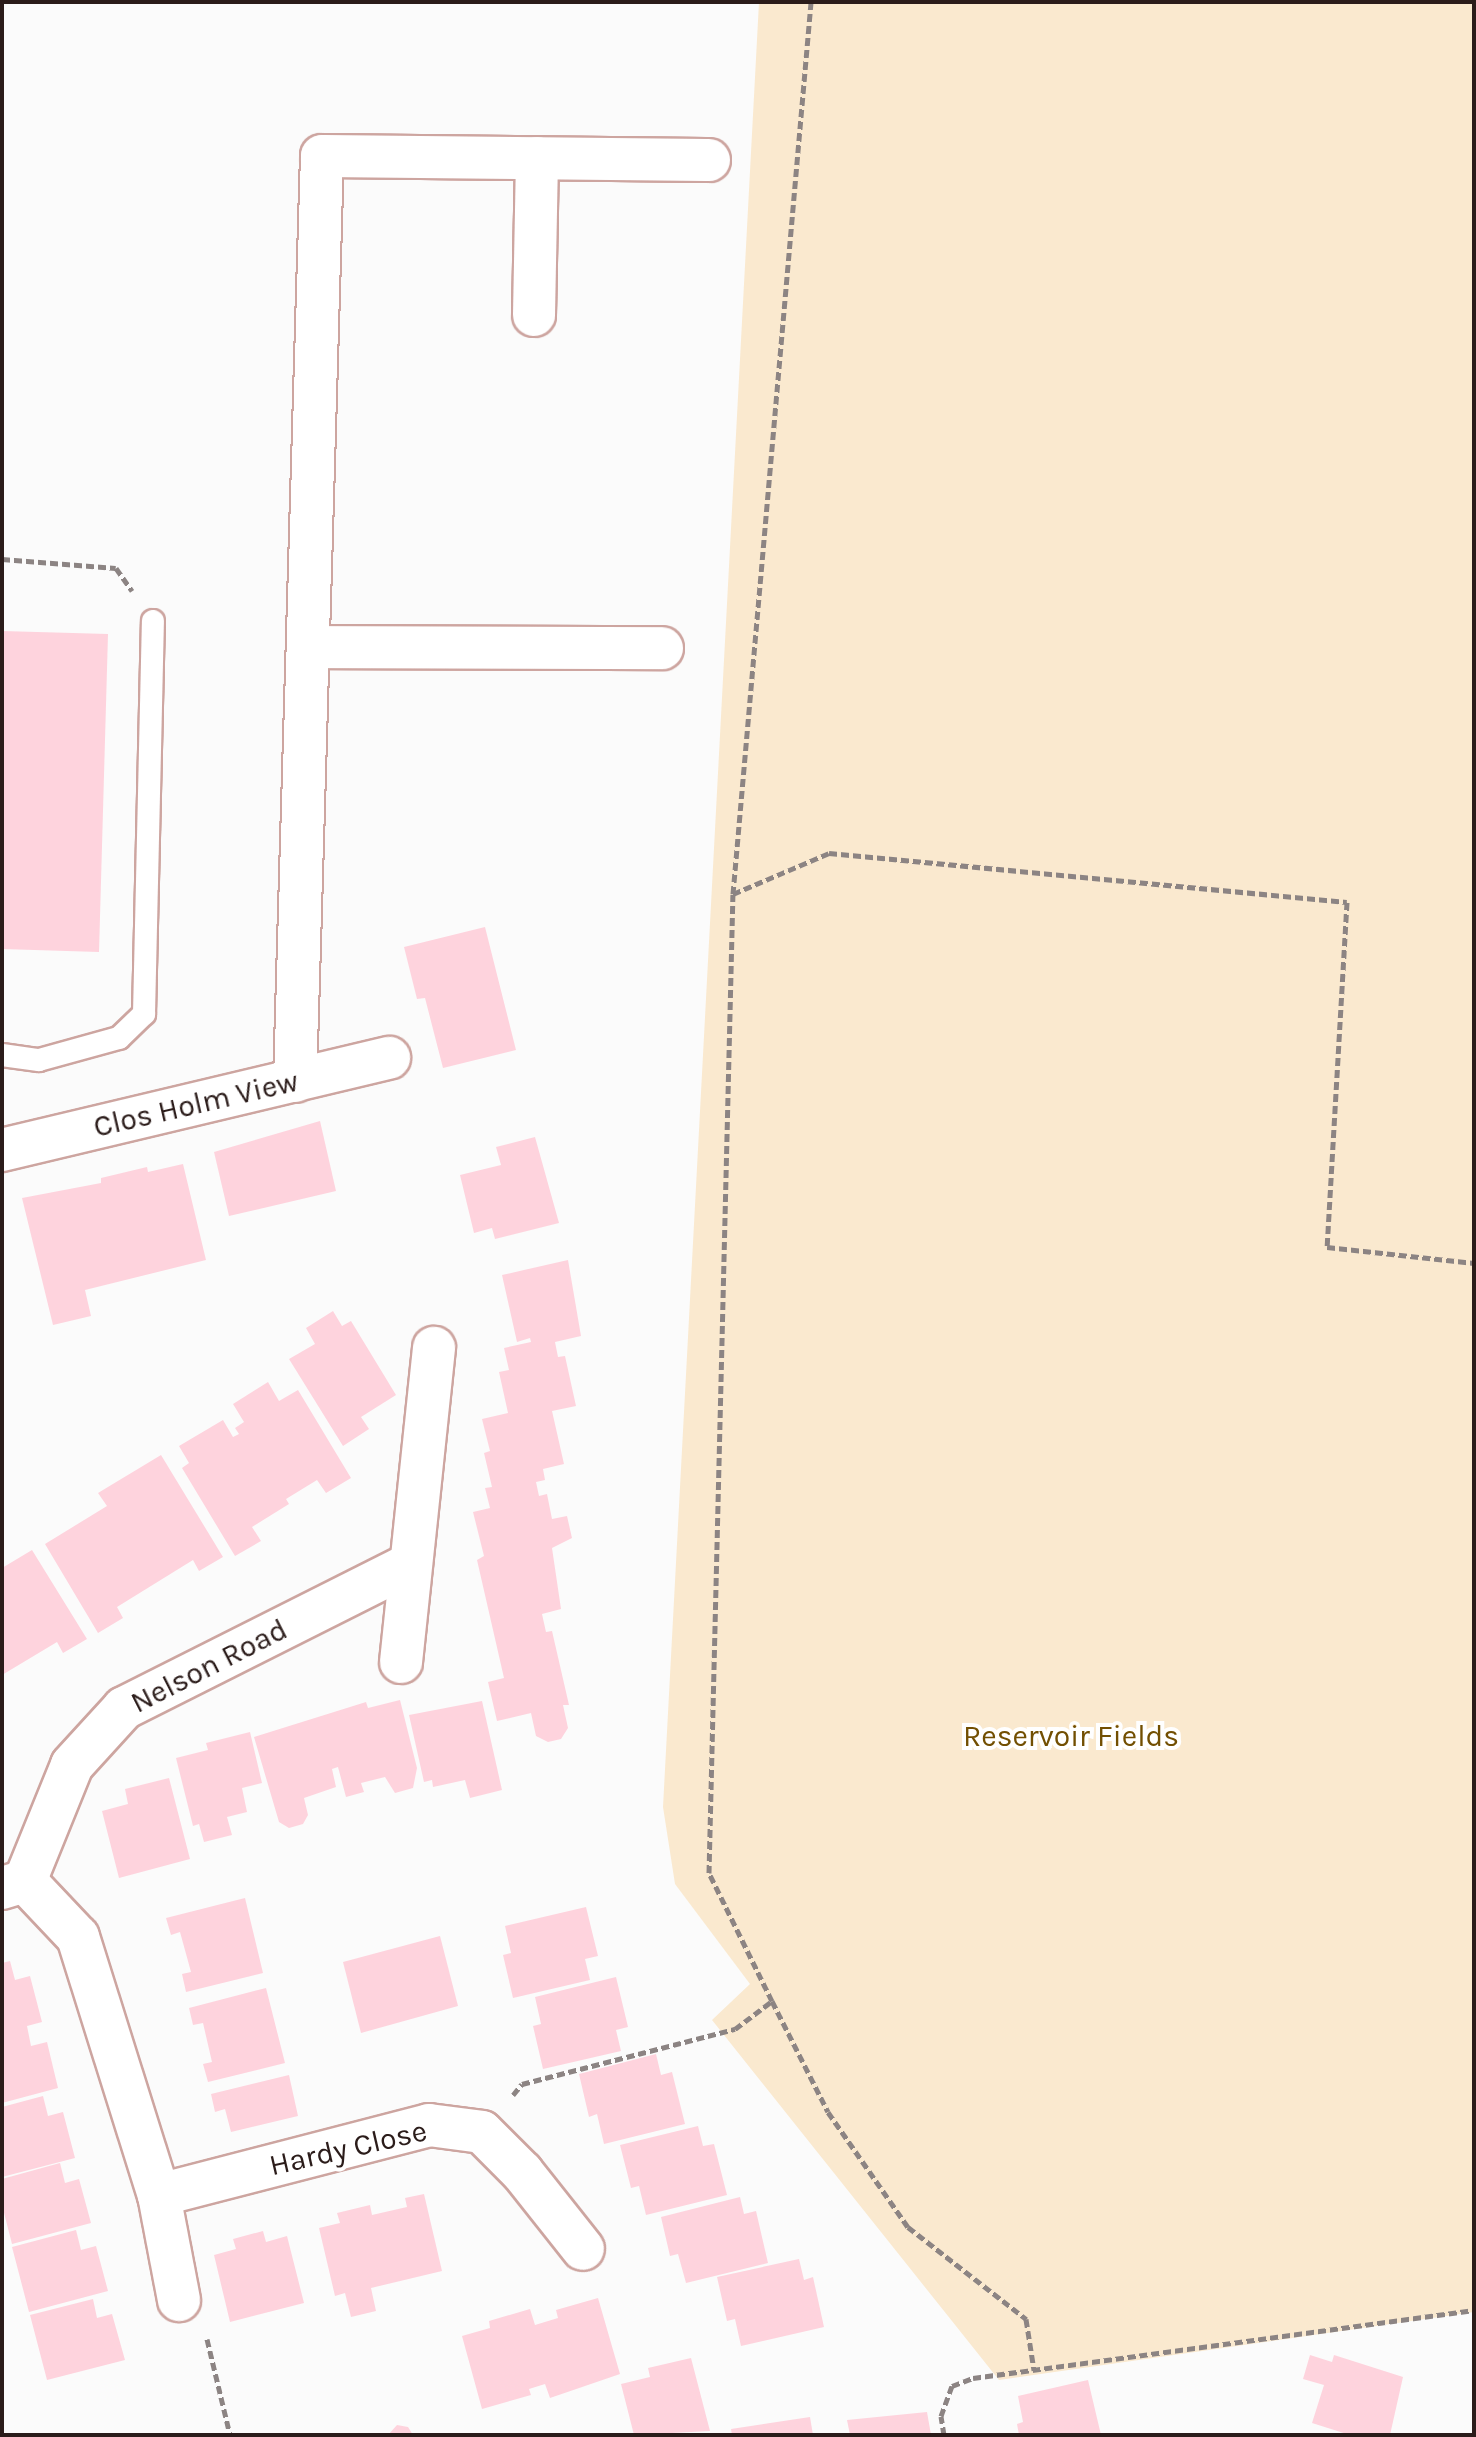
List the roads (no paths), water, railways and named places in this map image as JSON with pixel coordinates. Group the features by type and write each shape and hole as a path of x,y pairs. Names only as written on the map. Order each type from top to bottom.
{"street":[{"path":"295,1081 322,156 709,160"},
{"path":"534,315 537,158"},
{"path":"309,647 662,648"},
{"name":"Clos Holm View","path":"2,1150 389,1058"},
{"path":"401,1662 434,1348"},
{"name":"Nelson Road","path":"14,1884 72,1765 124,1708 410,1564"},
{"path":"14,1884 78,1937 159,2195 179,2300"},
{"name":"Hardy Close","path":"159,2195 429,2125 482,2132 522,2172 583,2249"}],"lane":[{"path":"2,1055 39,1060 119,1038 144,1014 153,621"}],"park label":[{"name":"Reservoir Fields","path":"1071,1736"}]}
